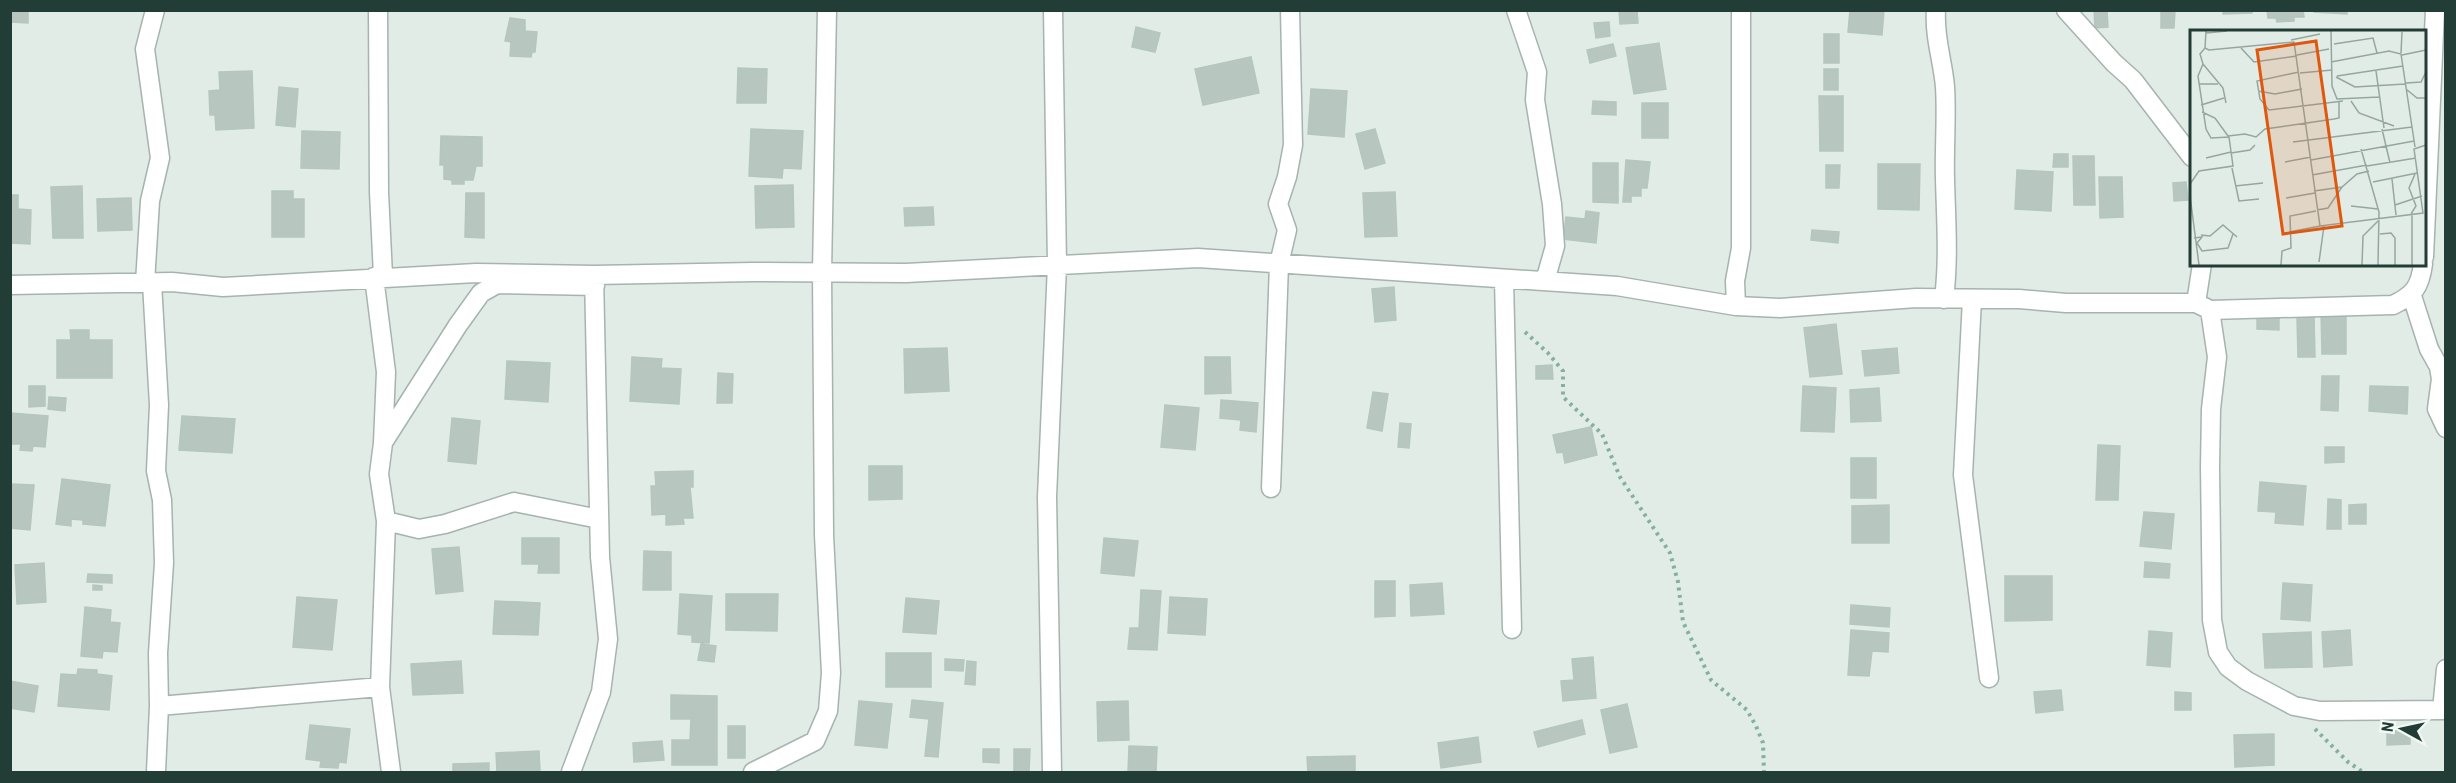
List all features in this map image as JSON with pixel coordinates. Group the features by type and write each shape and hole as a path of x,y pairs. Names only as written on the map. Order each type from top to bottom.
{"street":[{"path":"155,10 145,49 160,158 150,201 149,283 159,405 156,471 162,500 163,542 156,772"},
{"path":"378,10 378,277 386,372 383,443 379,474 386,521 380,687 391,772"},
{"path":"753,772 814,741 828,711 831,674 824,534 822,272 827,10"},
{"path":"1052,772 1047,497 1056,265 1053,10"},
{"path":"1271,488 1279,264 1287,230 1278,204 1293,146 1290,10"},
{"path":"1516,10 1537,72 1535,100 1552,204 1555,246 1545,281"},
{"path":"1736,306 1735,281 1741,248 1741,10"},
{"path":"1936,10 1935,28 1944,76 1947,117 1945,176 1948,266 1944,298"},
{"path":"2066,10 2114,63 2133,80 2190,154"},
{"path":"2426,254 2436,236 2435,10"},
{"path":"383,443 458,325 481,293 497,284 822,272 906,273 1198,258 1617,286 1736,306 1780,308 1944,298 2203,307 2394,305 2412,296 2422,275 2423,266"},
{"path":"2202,266 2203,307 2217,357 2211,409 2210,467 2212,620 2218,652 2228,667 2247,681 2294,706 2320,711 2444,710 2445,669"},
{"path":"10,285 149,283 223,287 476,273 595,281"},
{"path":"1503,279 1506,316 1512,630"},
{"path":"572,772 601,692 608,639 599,519 595,281"},
{"path":"2412,296 2429,349 2439,367 2441,379 2437,409 2445,428"},
{"path":"1972,299 1963,475 1989,678"},
{"path":"386,521 419,529 445,524 514,502 599,519"},
{"path":"159,706 380,687"}],"path":[{"path":"1506,316 1548,353 1563,371 1563,397 1602,434 1620,477 1670,553 1678,582 1683,622 1711,680 1747,710 1756,726 1763,743 1764,772"},
{"path":"2294,706 2329,744 2363,772"}],"building":[{"path":"10,10 28,10 28,23 10,22"},
{"path":"1619,10 1637,10 1638,23 1620,24"},
{"path":"1850,10 1884,10 1882,35 1848,32"},
{"path":"2094,10 2107,10 2108,27 2095,28"},
{"path":"2161,10 2175,10 2174,28 2161,28"},
{"path":"2223,10 2252,10 2252,13 2223,14"},
{"path":"2267,10 2303,10 2304,17 2294,17 2294,21 2277,22 2276,18 2268,18"},
{"path":"2314,10 2347,10 2347,14 2314,12"},
{"path":"510,18 525,20 525,31 537,32 535,52 532,52 531,57 510,56 511,42 505,41"},
{"path":"1609,22 1610,36 1596,38 1594,23"},
{"path":"1136,27 1160,33 1155,52 1132,47"},
{"path":"1824,34 1839,34 1839,63 1824,63"},
{"path":"1659,43 1666,89 1634,94 1626,48"},
{"path":"1613,44 1616,56 1590,63 1587,50"},
{"path":"1251,57 1259,93 1203,105 1195,69"},
{"path":"738,68 767,69 766,103 737,103"},
{"path":"1824,69 1838,69 1838,90 1824,90"},
{"path":"252,71 254,128 216,130 215,115 210,115 209,91 220,90 219,72"},
{"path":"279,87 298,89 295,127 276,125"},
{"path":"1311,89 1347,91 1344,137 1308,134"},
{"path":"1819,96 1843,96 1843,151 1820,151"},
{"path":"1593,101 1616,102 1616,115 1592,114"},
{"path":"1642,103 1668,103 1668,138 1642,138"},
{"path":"751,129 803,131 801,169 783,168 782,178 749,176"},
{"path":"1375,129 1385,163 1365,169 1356,134"},
{"path":"302,131 340,132 339,169 301,168"},
{"path":"441,136 482,137 482,166 476,166 473,180 464,180 464,184 452,184 452,180 444,179 444,165 440,165"},
{"path":"2054,154 2068,154 2068,167 2053,167"},
{"path":"2073,156 2094,156 2095,205 2074,205"},
{"path":"1626,160 1650,162 1647,188 1641,188 1641,196 1631,196 1631,202 1623,202"},
{"path":"1593,163 1618,163 1618,203 1593,202"},
{"path":"1878,164 1920,164 1919,210 1878,209"},
{"path":"1826,165 1840,165 1839,188 1826,188"},
{"path":"2017,170 2053,172 2051,211 2015,209"},
{"path":"2099,177 2122,177 2123,217 2100,218"},
{"path":"2186,182 2188,200 2174,201 2173,183"},
{"path":"793,185 794,227 756,228 755,186"},
{"path":"82,186 83,238 53,238 51,187"},
{"path":"272,191 293,191 293,199 304,199 304,237 272,237"},
{"path":"1395,192 1397,236 1365,237 1363,193"},
{"path":"466,193 484,193 484,238 465,237"},
{"path":"10,195 18,195 18,209 31,210 30,244 10,243"},
{"path":"131,198 132,230 98,231 97,199"},
{"path":"933,207 934,225 905,226 904,208"},
{"path":"1586,211 1599,213 1596,243 1563,239 1566,217 1585,219"},
{"path":"1812,230 1839,232 1838,243 1811,240"},
{"path":"1394,287 1396,320 1375,322 1372,289"},
{"path":"2321,311 2346,311 2346,354 2322,354"},
{"path":"2314,316 2315,357 2298,357 2297,317"},
{"path":"2257,317 2279,317 2279,330 2257,329"},
{"path":"1836,324 1842,374 1810,377 1804,328"},
{"path":"70,330 89,330 89,340 112,340 112,378 57,378 57,340 71,340"},
{"path":"947,348 949,391 905,393 904,349"},
{"path":"1897,348 1899,373 1865,376 1862,351"},
{"path":"632,357 662,359 661,368 681,369 679,404 630,401"},
{"path":"1205,357 1230,357 1231,393 1205,394"},
{"path":"507,361 550,363 548,402 505,399"},
{"path":"1552,365 1553,379 1536,379 1536,366"},
{"path":"718,373 733,374 732,403 717,403"},
{"path":"2322,376 2339,376 2338,411 2321,410"},
{"path":"29,386 45,386 45,406 29,407"},
{"path":"1803,386 1836,388 1834,432 1801,431"},
{"path":"2370,386 2408,387 2407,414 2369,411"},
{"path":"1879,388 1881,421 1851,422 1850,390"},
{"path":"1373,392 1388,394 1382,431 1367,428"},
{"path":"49,397 66,398 65,411 48,409"},
{"path":"1221,400 1258,403 1256,432 1240,430 1241,420 1220,418"},
{"path":"1165,405 1199,408 1195,450 1161,447"},
{"path":"10,413 48,416 45,447 33,446 32,451 20,450 21,444 11,444"},
{"path":"182,416 235,419 232,453 179,450"},
{"path":"452,418 480,421 476,464 448,461"},
{"path":"1400,423 1411,424 1409,448 1398,447"},
{"path":"1591,427 1597,455 1565,463 1563,452 1557,453 1553,435"},
{"path":"2098,445 2120,446 2118,500 2096,500"},
{"path":"2325,447 2344,447 2344,462 2325,463"},
{"path":"1851,458 1876,458 1876,498 1851,498"},
{"path":"869,466 902,466 902,499 869,500"},
{"path":"693,471 693,487 690,487 693,518 683,518 684,524 666,525 666,514 652,515 651,486 656,486 655,472"},
{"path":"62,479 110,485 105,526 83,524 83,520 71,519 71,526 56,524"},
{"path":"2260,482 2306,486 2303,525 2275,523 2276,512 2258,511"},
{"path":"10,484 34,485 30,530 10,528"},
{"path":"2328,499 2341,500 2341,529 2327,529"},
{"path":"2366,504 2366,524 2349,524 2349,505"},
{"path":"1889,505 1889,543 1852,543 1852,506"},
{"path":"2144,512 2174,514 2171,549 2140,546"},
{"path":"522,538 559,538 559,573 538,573 539,564 522,564"},
{"path":"1104,538 1138,541 1134,576 1101,573"},
{"path":"459,547 463,591 436,594 432,549"},
{"path":"644,551 671,552 671,590 643,590"},
{"path":"2145,562 2170,564 2169,578 2144,577"},
{"path":"44,563 46,602 17,604 15,565"},
{"path":"88,574 112,575 112,583 87,582"},
{"path":"2005,576 2052,576 2052,620 2005,621"},
{"path":"1375,581 1395,581 1395,616 1375,617"},
{"path":"1442,583 1444,614 1411,616 1410,585"},
{"path":"2283,583 2312,585 2310,621 2281,619"},
{"path":"93,585 102,586 102,590 93,590"},
{"path":"1141,590 1161,591 1157,650 1128,649 1130,628 1139,628"},
{"path":"680,594 712,596 709,643 692,642 692,635 678,634"},
{"path":"726,594 778,594 777,631 726,630"},
{"path":"297,597 337,600 332,650 293,647"},
{"path":"1170,597 1207,599 1205,635 1168,633"},
{"path":"906,598 939,601 936,634 903,632"},
{"path":"495,601 540,603 538,635 493,634"},
{"path":"1851,605 1890,608 1889,627 1850,624"},
{"path":"85,607 111,610 110,622 120,623 117,652 103,651 102,658 81,656"},
{"path":"1851,630 1889,633 1888,652 1872,651 1869,676 1848,675"},
{"path":"2350,630 2352,665 2324,667 2322,632"},
{"path":"2149,631 2172,633 2170,667 2147,665"},
{"path":"2311,632 2312,667 2265,668 2263,634"},
{"path":"701,644 716,646 714,662 698,660"},
{"path":"886,653 931,653 931,687 886,687"},
{"path":"1593,657 1596,698 1563,701 1561,681 1574,680 1572,659"},
{"path":"945,659 964,660 963,671 945,670"},
{"path":"461,661 463,693 413,695 411,664"},
{"path":"967,661 976,662 975,685 965,684"},
{"path":"78,669 97,670 97,674 112,676 109,710 58,706 61,674 77,675"},
{"path":"10,681 38,686 34,712 10,708"},
{"path":"2061,690 2063,710 2036,713 2034,692"},
{"path":"2175,692 2191,693 2191,710 2175,710"},
{"path":"671,695 717,696 717,765 672,765 672,740 690,740 691,719 671,719"},
{"path":"912,700 943,703 938,757 925,756 929,719 910,717"},
{"path":"859,701 892,704 887,748 855,745"},
{"path":"1128,701 1129,740 1098,741 1097,702"},
{"path":"1627,704 1637,747 1610,753 1601,710"},
{"path":"1582,720 1585,734 1538,747 1534,732"},
{"path":"310,725 350,729 346,763 339,762 338,768 320,767 321,761 306,759"},
{"path":"728,726 745,726 745,758 728,758"},
{"path":"2387,728 2410,728 2410,744 2387,745"},
{"path":"2274,734 2274,765 2235,767 2234,735"},
{"path":"1478,737 1481,762 1441,768 1438,743"},
{"path":"662,741 664,760 634,762 633,743"},
{"path":"1129,746 1157,747 1156,772 1128,772"},
{"path":"983,749 999,749 999,763 983,762"},
{"path":"1014,749 1030,749 1029,772 1014,772"},
{"path":"539,751 540,771 497,772 496,753"},
{"path":"1355,756 1355,772 1308,772 1307,757"},
{"path":"489,763 489,772 453,772 453,764"}]}
